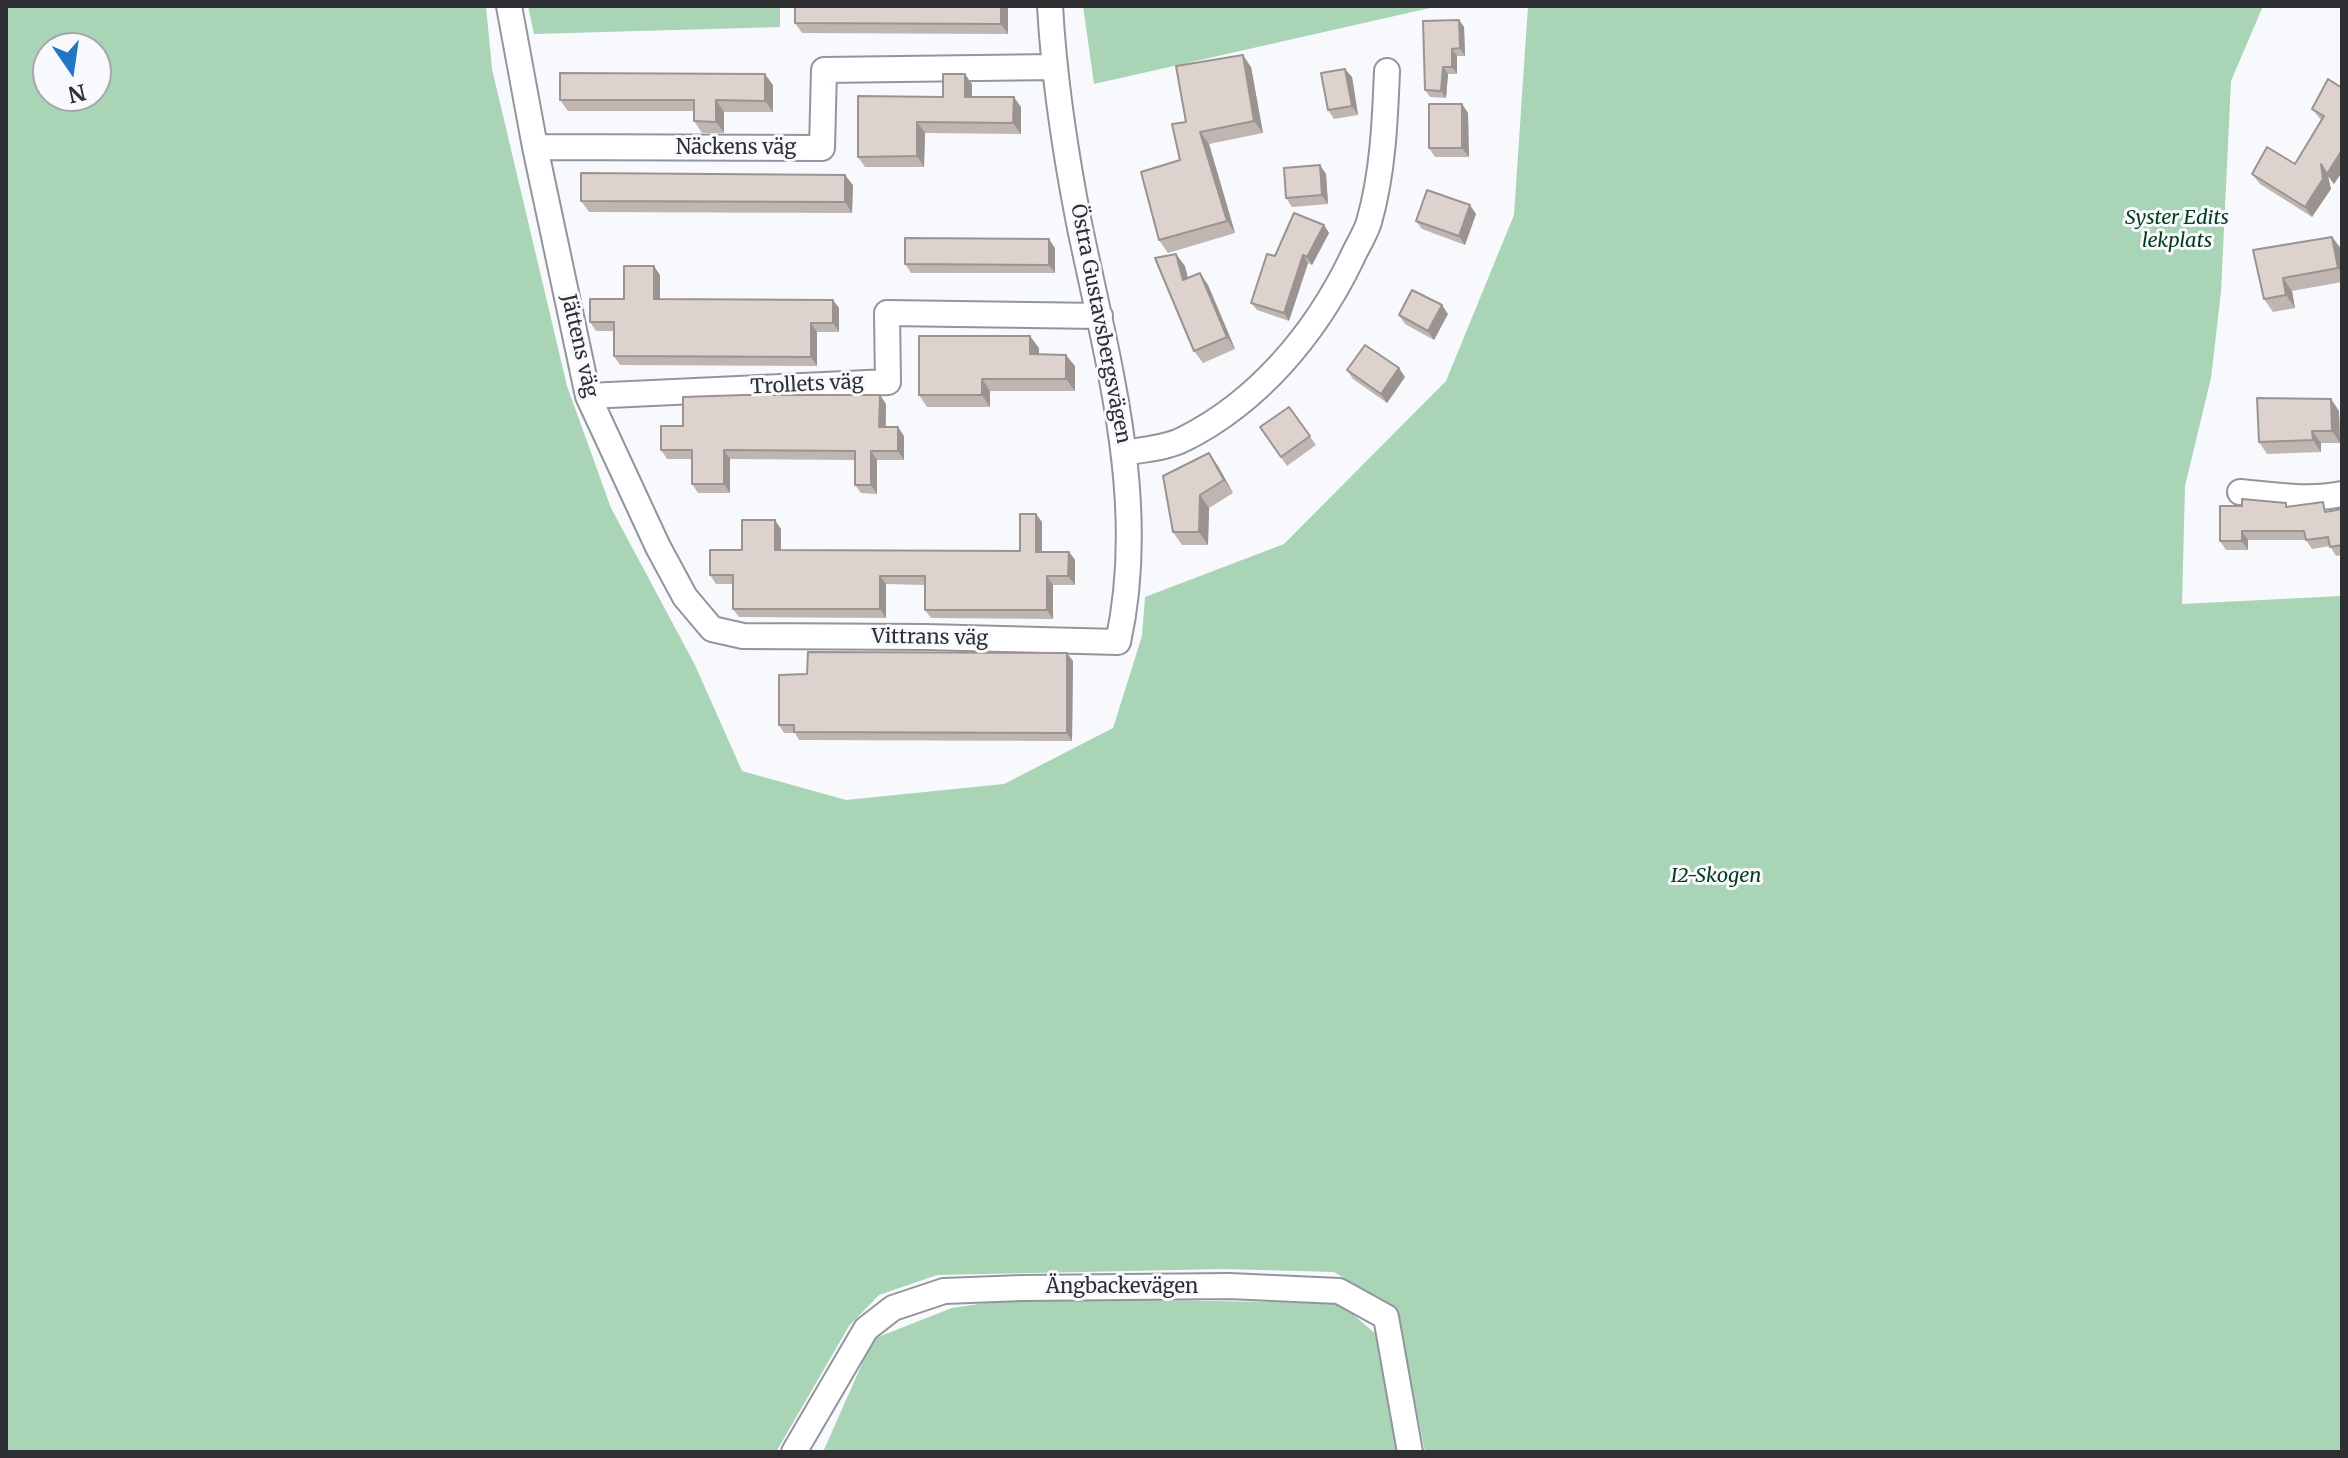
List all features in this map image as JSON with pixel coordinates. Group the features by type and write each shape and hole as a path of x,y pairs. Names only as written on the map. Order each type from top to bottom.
{"street":[{"name":"Jättens väg","path":"509,6 535,147 588,396 658,547 685,597 712,629 743,636"},
{"name":"Östra Gustavsbergsvägen","path":"1050,6 1054,67 1079,222 1125,453 1128,522 1126,603 1118,642"},
{"name":"Näckens väg","path":"535,147 822,148 824,70 1054,67"},
{"path":"1125,453 1175,443 1226,413 1266,380 1305,339 1342,277 1368,223 1383,144 1387,71"},
{"name":"Trollets väg","path":"588,396 888,382 887,313 1100,316"},
{"path":"2240,492 2329,497 2342,494"},
{"name":"Vittrans väg","path":"743,636 1118,642"},
{"name":"Ängbackevägen","path":"794,1452 866,1329 893,1308 944,1291 1229,1286 1339,1291 1386,1317 1410,1452"}],"green space":[{"name":"I2-Skogen","path":"6,6 486,6 492,69 567,386 611,508 695,665 742,771 846,800 1004,784 1113,728 1142,636 1145,597 1284,544 1446,381 1514,215 1528,6 2263,6 2231,81 2221,292 2211,378 2185,486 2182,604 2342,596 2342,1452 1425,1452 1397,1311 1334,1272 1223,1269 937,1275 879,1295 849,1326 776,1452 6,1452"},
{"path":"528,6 780,6 780,27 534,34"},
{"path":"1083,6 1439,6 1094,84"},
{"path":"1018,1298 1340,1303 1377,1335 1400,1452 823,1452 873,1339 952,1308"}],"building":[{"path":"795,6 1001,6 1001,24 795,23"},
{"path":"1459,20 1460,48 1452,49 1452,67 1443,67 1441,91 1425,90 1423,21"},
{"path":"1243,55 1254,121 1200,132 1227,221 1159,240 1141,172 1180,160 1172,124 1186,122 1176,66"},
{"path":"1345,69 1352,106 1328,110 1321,73"},
{"path":"560,73 765,74 765,101 716,100 716,122 694,121 694,100 560,100"},
{"path":"943,74 965,74 965,97 1014,97 1013,123 917,122 917,156 858,157 858,96 943,97"},
{"path":"2328,79 2342,88 2342,150 2327,174 2321,164 2323,179 2305,207 2252,174 2267,147 2295,164 2324,116 2312,109"},
{"path":"1429,104 1462,104 1462,148 1429,148"},
{"path":"1320,165 1322,195 1286,198 1284,168"},
{"path":"581,173 845,175 845,202 581,201"},
{"path":"1427,190 1470,205 1459,236 1416,221"},
{"path":"1294,213 1324,225 1307,257 1303,255 1284,313 1251,303 1267,254 1275,256"},
{"path":"2332,237 2338,268 2283,278 2286,295 2264,299 2253,250"},
{"path":"905,238 1049,239 1049,265 905,264"},
{"path":"1176,254 1183,280 1200,273 1227,337 1194,351 1155,258"},
{"path":"624,266 654,266 654,299 833,300 833,323 811,323 811,357 614,356 614,322 590,322 590,299 624,299"},
{"path":"1412,290 1442,305 1428,331 1399,315"},
{"path":"919,336 1030,336 1030,354 1066,355 1066,379 982,379 982,395 919,395"},
{"path":"1365,345 1399,368 1381,394 1347,370"},
{"path":"880,395 879,427 898,427 898,451 871,451 871,485 855,485 855,451 724,450 724,484 692,484 692,450 661,450 661,426 683,426 683,397"},
{"path":"2257,398 2331,399 2332,431 2312,431 2313,440 2259,442"},
{"path":"1289,407 1310,436 1281,457 1260,427"},
{"path":"1209,453 1224,480 1200,495 1199,532 1173,532 1163,476"},
{"path":"2242,499 2286,503 2286,507 2323,502 2325,512 2342,509 2342,545 2330,547 2328,537 2306,540 2304,531 2242,531 2242,541 2220,541 2220,506 2242,506"},
{"path":"1020,514 1036,514 1036,552 1069,552 1068,576 1047,576 1047,610 925,610 925,576 880,576 880,609 733,609 733,575 710,575 710,550 742,550 742,520 775,520 775,550 1020,551"},
{"path":"808,652 1067,653 1067,733 794,732 794,725 779,725 779,675 807,674"}],"park label":[{"name":"Syster Edits lekplats","path":"2177,230"}]}
